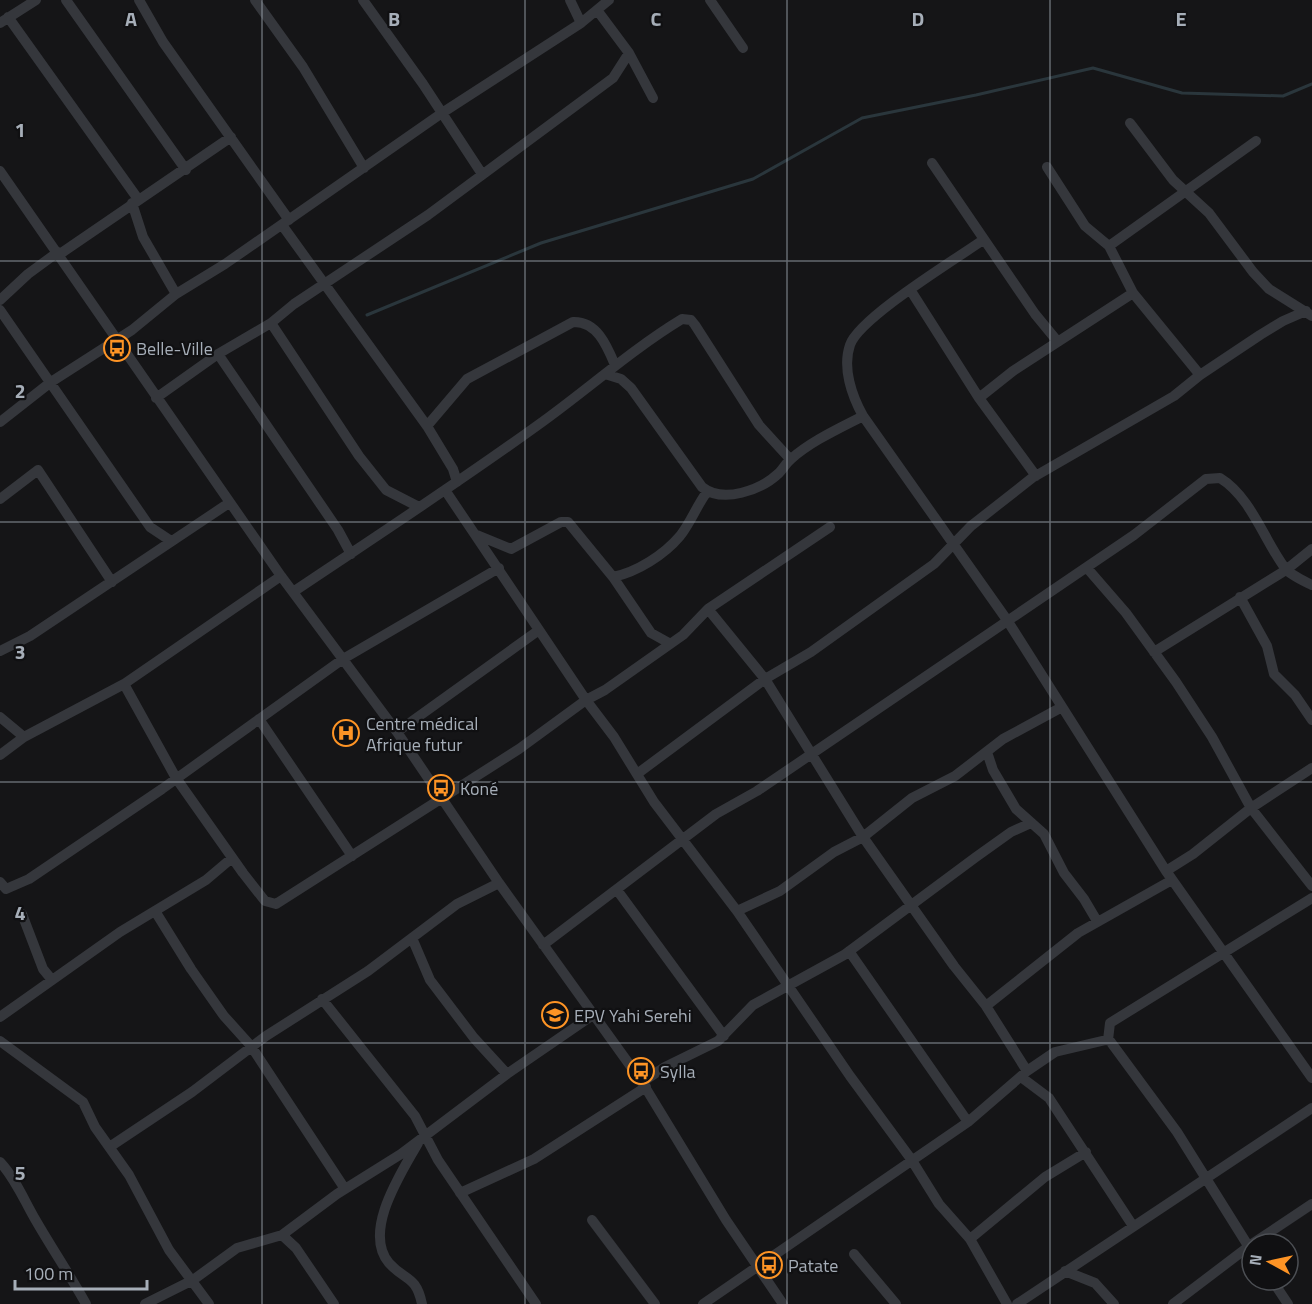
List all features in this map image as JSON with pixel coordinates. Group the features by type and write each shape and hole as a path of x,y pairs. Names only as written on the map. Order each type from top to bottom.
{"street":[{"path":"36,0 4,20 135,201 143,237 176,294"},
{"path":"66,0 186,170"},
{"path":"139,0 163,42 231,137 323,284 427,426 453,469 457,482"},
{"path":"255,0 303,67 364,168"},
{"path":"363,0 482,174"},
{"path":"570,0 581,23"},
{"path":"0,422 51,382 116,341 176,294 225,264 442,113 581,23 609,0"},
{"path":"710,0 743,48"},
{"path":"597,10 629,53 653,98"},
{"path":"156,398 218,354 271,323 323,284 428,215 614,78 629,53"},
{"path":"1130,123 1160,166 1209,213 1240,258 1269,289 1309,313"},
{"path":"0,300 28,274 135,201 186,170 231,137"},
{"path":"1109,246 1256,141"},
{"path":"932,163 983,240 1058,342"},
{"path":"1047,167 1086,226 1109,246 1133,293 1200,375"},
{"path":"0,171 59,253 116,341 280,576 397,732 499,883 644,1085 726,1220 783,1304"},
{"path":"983,240 865,323 849,347 849,376 854,398 863,416 1007,620 1169,876 1312,1078"},
{"path":"911,291 980,398 1036,476"},
{"path":"980,398 1013,371 1133,293"},
{"path":"0,310 150,527 171,541"},
{"path":"637,774 765,679 812,652 934,564 970,526 1036,476 1174,396 1200,375 1282,321 1309,313"},
{"path":"293,592 457,482 615,365 682,319 691,320 759,425 790,459"},
{"path":"427,426 467,379 573,322 591,327 608,347 615,365"},
{"path":"271,323 359,456 379,481 386,489 419,507"},
{"path":"218,354 338,530 351,554"},
{"path":"605,374 621,379 632,388 695,478 707,492 722,495 748,491 779,473 790,459 863,416"},
{"path":"0,499 38,471 112,582"},
{"path":"543,945 684,840 716,813 757,791 1087,568 1206,479 1215,477 1233,490 1265,534 1286,570 1312,585"},
{"path":"445,490 586,700 614,736 654,802 738,911 786,985 880,1119 911,1159 939,1204 970,1239 1007,1304"},
{"path":"613,577 633,571 670,546 680,535 707,492"},
{"path":"0,651 30,636 230,502"},
{"path":"476,534 511,549 565,521 613,577 651,633 669,643"},
{"path":"124,684 176,778 265,901 276,904 519,748 586,700 605,690 683,635 708,609 830,527"},
{"path":"1154,652 1286,570 1312,549"},
{"path":"0,882 6,889 29,879 176,778 343,658 499,568"},
{"path":"1087,568 1126,613 1154,652 1212,737 1251,808 1312,886"},
{"path":"0,755 24,737 124,684 280,576"},
{"path":"1240,597 1267,646 1274,674 1295,695 1312,720"},
{"path":"708,609 765,679 863,837 914,906 954,966 986,1006 1024,1074 1049,1098 1133,1226"},
{"path":"397,732 539,630"},
{"path":"738,911 780,891 834,852 863,837 912,798 955,776 1004,739 1062,707"},
{"path":"0,717 24,737"},
{"path":"259,719 352,856"},
{"path":"987,752 993,770 1016,809 1049,842 1064,873 1097,921"},
{"path":"986,1006 1078,933 1169,876 1251,808 1312,768"},
{"path":"460,1194 534,1159 644,1085 665,1067 724,1036 745,1011 786,985 849,951 914,906 1011,832 1031,823"},
{"path":"0,1017 155,911 206,880 232,858"},
{"path":"111,1146 192,1092 251,1046 368,971 457,904 499,883"},
{"path":"617,890 724,1036"},
{"path":"1241,1232 1177,1132 1108,1040 1110,1023 1312,898"},
{"path":"155,911 207,992 251,1046 345,1189"},
{"path":"22,914 43,969 52,980"},
{"path":"412,938 430,980 474,1038 507,1074"},
{"path":"849,951 968,1122"},
{"path":"322,999 406,1103 423,1137 536,1304"},
{"path":"145,1304 193,1280 237,1248 282,1235 592,1015"},
{"path":"703,1304 968,1122 1024,1074 1061,1049 1077,1048 1108,1040"},
{"path":"0,1041 57,1084 77,1095 95,1127 111,1146 165,1243 209,1304"},
{"path":"1017,1304 1312,1108"},
{"path":"422,1304 416,1284 388,1262 382,1245 381,1230 385,1207 423,1137"},
{"path":"970,1239 1044,1177 1086,1152"},
{"path":"0,1162 10,1174 36,1221 62,1259 86,1304"},
{"path":"1272,1232 1312,1204"},
{"path":"592,1221 655,1304"},
{"path":"282,1235 296,1248 334,1304"},
{"path":"854,1254 896,1304"},
{"path":"1173,1304 1240,1255"},
{"path":"1065,1270 1095,1283 1114,1304"}],"waterway":[{"path":"367,315 541,243 753,179 862,118 1093,68 1182,93 1283,96 1312,84"}],"place":[{"name":"Belle-Ville","path":"117,348"},
{"name":"Centre médical Afrique futur","path":"346,733"},
{"name":"Koné","path":"441,788"},
{"name":"EPV Yahi Serehi","path":"555,1015"},
{"name":"Sylla","path":"641,1071"},
{"name":"Patate","path":"769,1265"}]}
